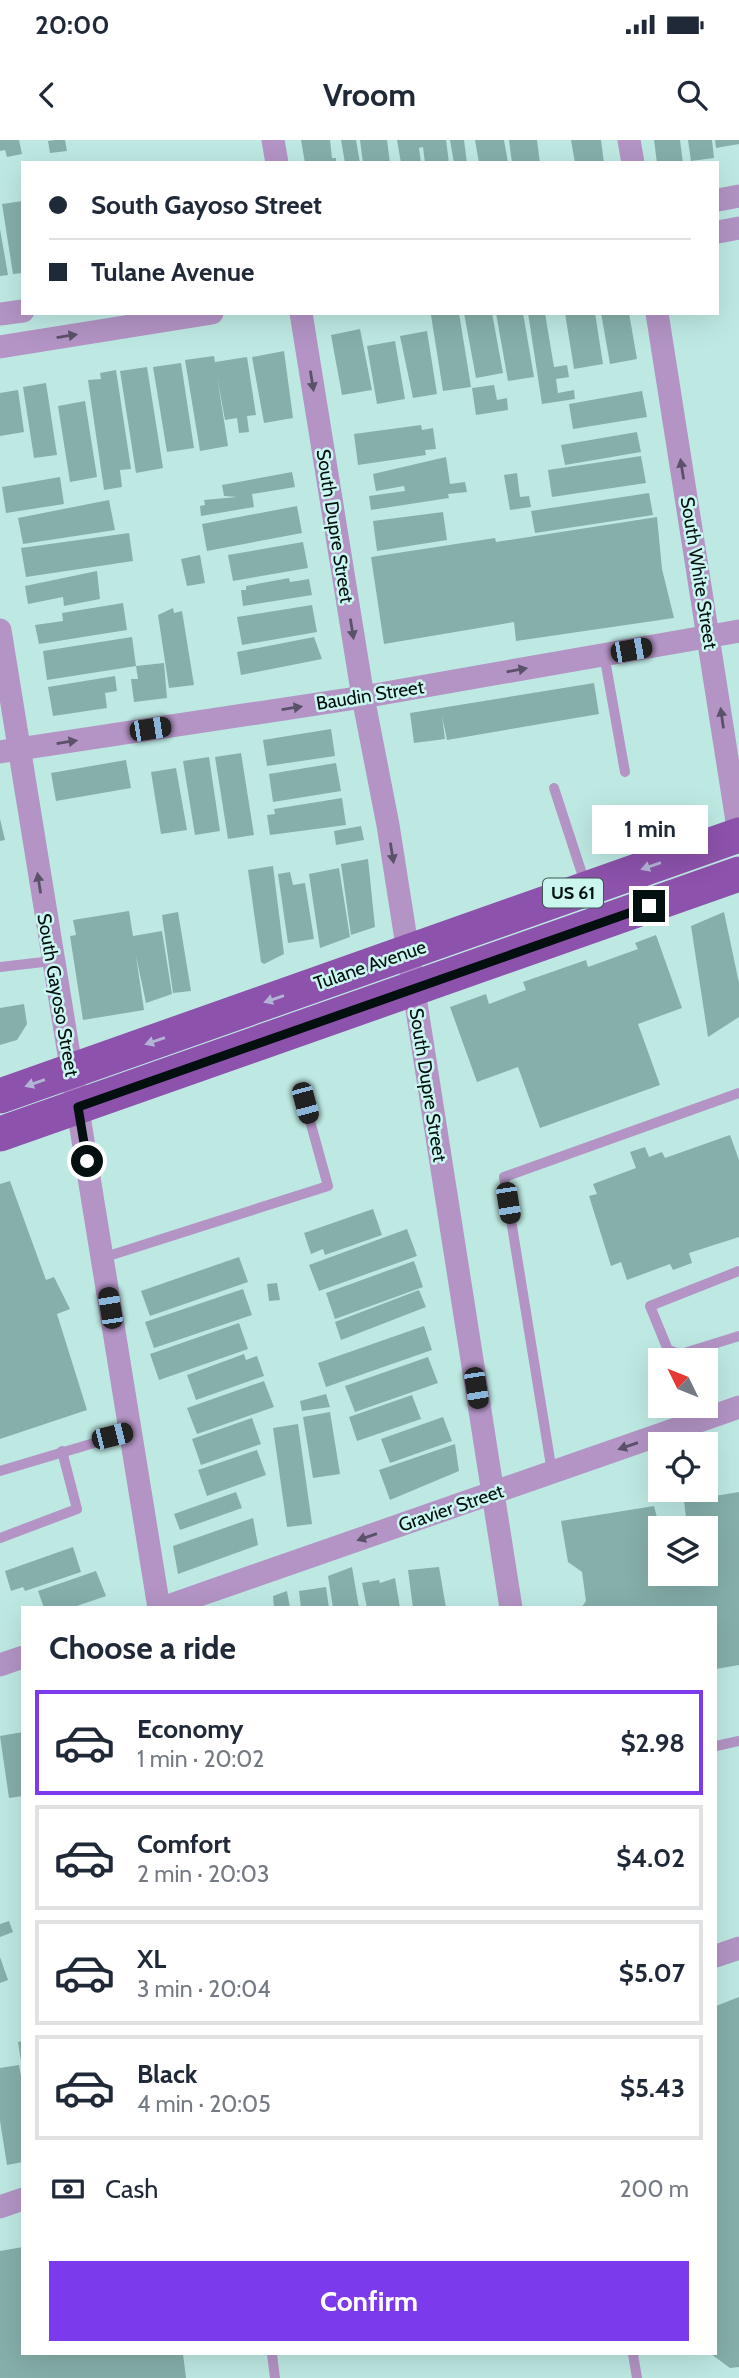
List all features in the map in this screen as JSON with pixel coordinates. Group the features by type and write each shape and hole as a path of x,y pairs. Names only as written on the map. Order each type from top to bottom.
{"main road":[{"name":"Tulane Avenue","path":"0,1096 739,835"},
{"name":"Tulane Avenue","path":"0,1134 739,874"}],"street":[{"path":"273,140 277,161"},
{"path":"629,140 633,161"},
{"path":"719,200 739,197"},
{"path":"719,232 739,228"},
{"path":"0,314 21,311"},
{"path":"0,347 200,315"},
{"name":"South Dupre Street","path":"301,315 363,697 388,825 511,1606"},
{"name":"South White Street","path":"656,315 710,636 739,835"},
{"name":"South Gayoso Street","path":"0,629 9,751 52,961 78,1107 160,1606"},
{"name":"Baudin Street","path":"9,751 363,697 739,631"},
{"name":"Gravier Street","path":"166,1606 739,1407"},
{"path":"0,1665 21,1658"},
{"path":"717,1956 739,1948"},
{"path":"0,2207 21,2200"}],"lane":[{"path":"604,654 625,772"},
{"path":"554,788 587,888"},
{"path":"0,967 52,961"},
{"path":"552,1472 504,1177 739,1093"},
{"path":"102,1258 328,1186 305,1103"},
{"path":"739,1271 650,1306 668,1350 681,1354 739,1336"},
{"path":"0,1471 131,1432"},
{"path":"0,1538 77,1509 62,1451"},
{"path":"717,1746 739,1741"},
{"path":"272,2355 275,2378"},
{"path":"633,2355 636,2378"}],"building":[{"path":"0,140 19,140 22,154 7,157 5,150 0,151"},
{"path":"65,140 67,151 50,153 48,141"},
{"path":"301,140 330,140 332,158 336,158 336,161 305,161"},
{"path":"341,140 356,140 360,161 345,161"},
{"path":"360,140 387,140 390,161 363,161"},
{"path":"397,140 446,140 449,161 425,161 423,147 419,148 421,161 401,161"},
{"path":"450,140 464,140 467,161 454,161"},
{"path":"475,140 504,140 508,161 479,161"},
{"path":"509,140 537,140 540,161 512,161"},
{"path":"571,140 601,140 604,161 575,161"},
{"path":"654,140 680,140 683,161 657,161"},
{"path":"688,140 712,140 714,158 691,161"},
{"path":"715,140 739,140 739,144 716,148"},
{"path":"21,201 21,273 13,274 2,204"},
{"path":"0,229 8,275 0,276"},
{"path":"431,315 459,315 471,387 443,391"},
{"path":"464,315 492,315 503,373 476,378"},
{"path":"496,315 523,315 534,377 508,381"},
{"path":"528,315 545,315 554,367 567,365 569,377 556,379 558,393 574,390 575,399 542,404"},
{"path":"565,315 595,315 603,364 574,369"},
{"path":"601,315 629,315 637,359 610,364"},
{"path":"360,329 372,390 342,395 331,335"},
{"path":"427,331 437,394 413,398 400,336"},
{"path":"395,341 405,399 377,404 367,346"},
{"path":"284,351 293,418 264,423 252,357"},
{"path":"214,356 215,362 247,357 256,415 247,416 249,432 239,433 237,418 225,420 217,376 228,446 200,451 185,360"},
{"path":"181,363 194,448 167,452 153,367"},
{"path":"147,367 163,468 136,473 120,371"},
{"path":"116,370 131,469 120,470 122,487 104,490 88,380 101,379 100,373"},
{"path":"46,383 57,455 34,458 23,387"},
{"path":"494,385 497,400 507,398 508,410 476,415 472,388"},
{"path":"18,390 24,432 0,436 0,393"},
{"path":"642,391 647,417 573,429 569,404"},
{"path":"85,401 97,477 70,482 58,406"},
{"path":"421,425 422,430 433,428 436,449 425,450 426,455 358,465 354,434"},
{"path":"637,432 641,452 565,465 561,445"},
{"path":"641,456 646,483 552,497 548,470"},
{"path":"446,457 450,484 465,482 467,492 448,494 449,498 371,510 369,496 405,491 404,486 376,491 373,474"},
{"path":"292,472 295,487 252,494 254,507 201,516 200,506 205,505 204,500 237,497 224,496 222,485"},
{"path":"517,473 520,497 529,496 531,507 510,510 504,475"},
{"path":"60,477 64,504 6,513 2,487"},
{"path":"649,493 653,515 535,533 531,511"},
{"path":"109,500 115,530 23,544 18,518"},
{"path":"297,506 302,533 207,551 202,524"},
{"path":"443,512 447,540 377,551 373,521"},
{"path":"657,517 662,569 674,618 516,641 514,622 384,644 371,557 495,538 496,542"},
{"path":"129,533 133,561 26,577 21,548"},
{"path":"303,542 308,568 233,581 228,555"},
{"path":"200,555 205,583 187,586 181,559"},
{"path":"97,571 100,599 64,606 63,597 28,604 25,586"},
{"path":"289,578 290,582 309,579 312,595 243,606 241,590 246,590 246,586"},
{"path":"123,603 127,630 39,644 35,625 63,621 62,613"},
{"path":"312,605 317,632 242,645 237,617"},
{"path":"173,608 174,613 182,611 194,685 169,688 158,615"},
{"path":"132,637 136,666 47,680 43,651"},
{"path":"314,637 322,659 241,675 237,652"},
{"path":"164,663 167,698 134,702 131,679 138,679 136,666"},
{"path":"115,676 117,691 105,693 107,708 53,716 48,687"},
{"path":"594,683 599,714 447,740 442,716 445,739 414,743 410,713"},
{"path":"331,729 335,756 267,766 263,740"},
{"path":"241,753 254,835 228,839 215,757"},
{"path":"209,757 220,831 195,835 183,761"},
{"path":"126,760 131,788 56,801 51,773"},
{"path":"336,763 341,791 273,802 269,774"},
{"path":"176,768 187,830 161,834 151,772"},
{"path":"342,798 346,825 270,835 267,815 275,814 274,809"},
{"path":"0,819 5,840 0,841"},
{"path":"361,826 364,840 336,845 334,831"},
{"path":"368,859 375,927 351,935 341,864"},
{"path":"273,866 284,954 264,964 261,962 248,870"},
{"path":"339,868 350,937 320,948 309,874"},
{"path":"290,872 293,885 305,883 314,939 288,943 278,874"},
{"path":"129,911 133,936 162,931 172,994 146,1003 136,956 144,1010 83,1020 70,936 76,935 73,920"},
{"path":"178,912 191,991 173,993 162,915"},
{"path":"724,912 739,983 739,1017 708,1037 691,926"},
{"path":"656,935 682,1008 638,1024 660,1085 540,1128 518,1067 477,1082 450,1007 486,994 489,1004 526,990 523,982 586,960 588,967 638,949 635,943"},
{"path":"24,1004 27,1024 17,1040 0,1045 0,1008"},
{"path":"730,1135 739,1160 739,1237 689,1253 692,1263 673,1270 670,1264 627,1280 621,1262 611,1266 589,1196 597,1194 593,1184 636,1168 630,1152 645,1147 649,1157 662,1152 665,1158"},
{"path":"10,1181 46,1280 54,1277 70,1309 57,1314 87,1410 0,1439 0,1184"},
{"path":"373,1209 382,1235 325,1255 323,1249 311,1254 304,1233"},
{"path":"407,1229 417,1256 319,1291 309,1265"},
{"path":"239,1257 248,1282 150,1316 141,1291"},
{"path":"414,1261 423,1287 335,1319 326,1293"},
{"path":"277,1283 280,1300 269,1301 267,1284"},
{"path":"243,1289 252,1315 154,1348 145,1322"},
{"path":"419,1290 426,1307 341,1340 335,1322"},
{"path":"239,1323 248,1349 159,1380 150,1354"},
{"path":"424,1326 432,1350 326,1387 318,1363"},
{"path":"244,1354 246,1360 257,1356 264,1376 196,1400 187,1375"},
{"path":"428,1357 438,1383 355,1412 345,1386"},
{"path":"264,1381 274,1407 197,1434 187,1408"},
{"path":"326,1394 330,1407 302,1411 300,1401"},
{"path":"412,1395 421,1419 357,1441 349,1417"},
{"path":"330,1412 340,1474 313,1478 303,1417"},
{"path":"443,1417 452,1441 390,1463 381,1439"},
{"path":"252,1418 261,1444 201,1465 192,1439"},
{"path":"298,1424 312,1524 287,1527 273,1428"},
{"path":"455,1444 459,1471 390,1500 379,1470"},
{"path":"257,1450 266,1475 207,1496 198,1470"},
{"path":"236,1492 242,1508 180,1530 174,1514"},
{"path":"739,1492 739,1665 717,1669 717,1606 582,1606 586,1601 582,1572 568,1562 561,1521 654,1506 657,1516 648,1516 648,1586 718,1586 718,1516 686,1516 684,1502 718,1502 718,1495"},
{"path":"253,1518 258,1545 178,1574 173,1546"},
{"path":"73,1547 81,1572 25,1591 23,1587 11,1591 5,1571"},
{"path":"352,1567 359,1606 333,1606 328,1576"},
{"path":"439,1567 446,1606 413,1606 408,1570"},
{"path":"96,1571 106,1596 77,1606 43,1606 38,1591"},
{"path":"395,1578 400,1606 367,1606 362,1583 379,1580 380,1583"},
{"path":"326,1587 329,1606 301,1606 299,1591"},
{"path":"287,1591 290,1606 274,1606 273,1596"},
{"path":"21,1732 21,1796 9,1798 0,1736"},
{"path":"9,1921 13,1932 0,1937 0,1924"},
{"path":"0,1957 8,1980 0,1983"},
{"path":"739,1997 739,2367 730,2368 712,2355 717,2355 717,2006"},
{"path":"19,2065 21,2076 21,2162 7,2165 0,2121 0,2068"},
{"path":"21,2247 21,2355 183,2355 186,2378 0,2378 0,2251"}],"route":[{"path":"87,1161 78,1107 649,906"}]}
